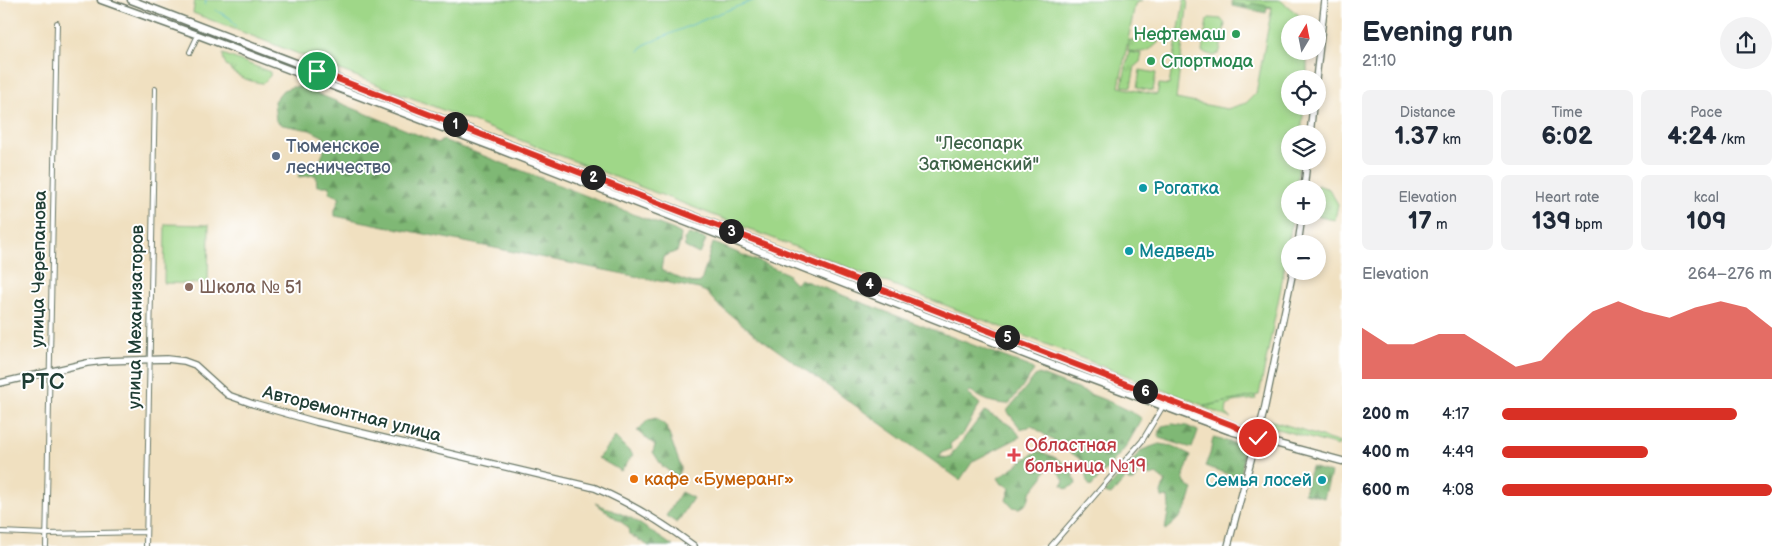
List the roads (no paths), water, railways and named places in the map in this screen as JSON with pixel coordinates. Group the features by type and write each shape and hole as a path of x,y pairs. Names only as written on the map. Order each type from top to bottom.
{"main road":[{"path":"101,0 198,35 1230,431 1342,461"},
{"path":"131,0 893,293 1232,425 1258,438"},
{"path":"890,301 893,293"}],"street":[{"path":"1317,70 1325,0"},
{"name":"улица Черепанова","path":"46,546 57,23"},
{"path":"190,52 198,35"},
{"name":"улица Механизаторов","path":"146,546 155,89"},
{"path":"1228,546 1258,438 1291,280"},
{"name":"Авторемонтная улица","path":"0,383 87,363 149,360 190,362 228,395 274,411 595,488 625,502 694,546"},
{"path":"1051,546 1142,441 1163,406"},
{"path":"0,532 47,534 146,532"}],"waterway":[{"path":"205,5 206,0"},
{"path":"639,51 644,45 755,0"},
{"path":"215,10 230,18 236,26"}],"place":[{"name":"Нефтемаш","path":"1236,34"},
{"name":"Спортмода","path":"1151,61"},
{"name":"Тюменское лесничество","path":"276,156"},
{"name":"Рогатка","path":"1143,188"},
{"name":"Медведь","path":"1129,251"},
{"name":"Школа № 51","path":"189,287"},
{"name":"Областная больница №19","path":"1014,455"},
{"name":"кафе «Бумеранг»","path":"634,479"},
{"name":"Семья лосей","path":"1322,480"}],"district":[{"name":"РТС","path":"43,382"}],"park label":[{"name":"\"Лесопарк Затюменский\"","path":"979,153"}]}
